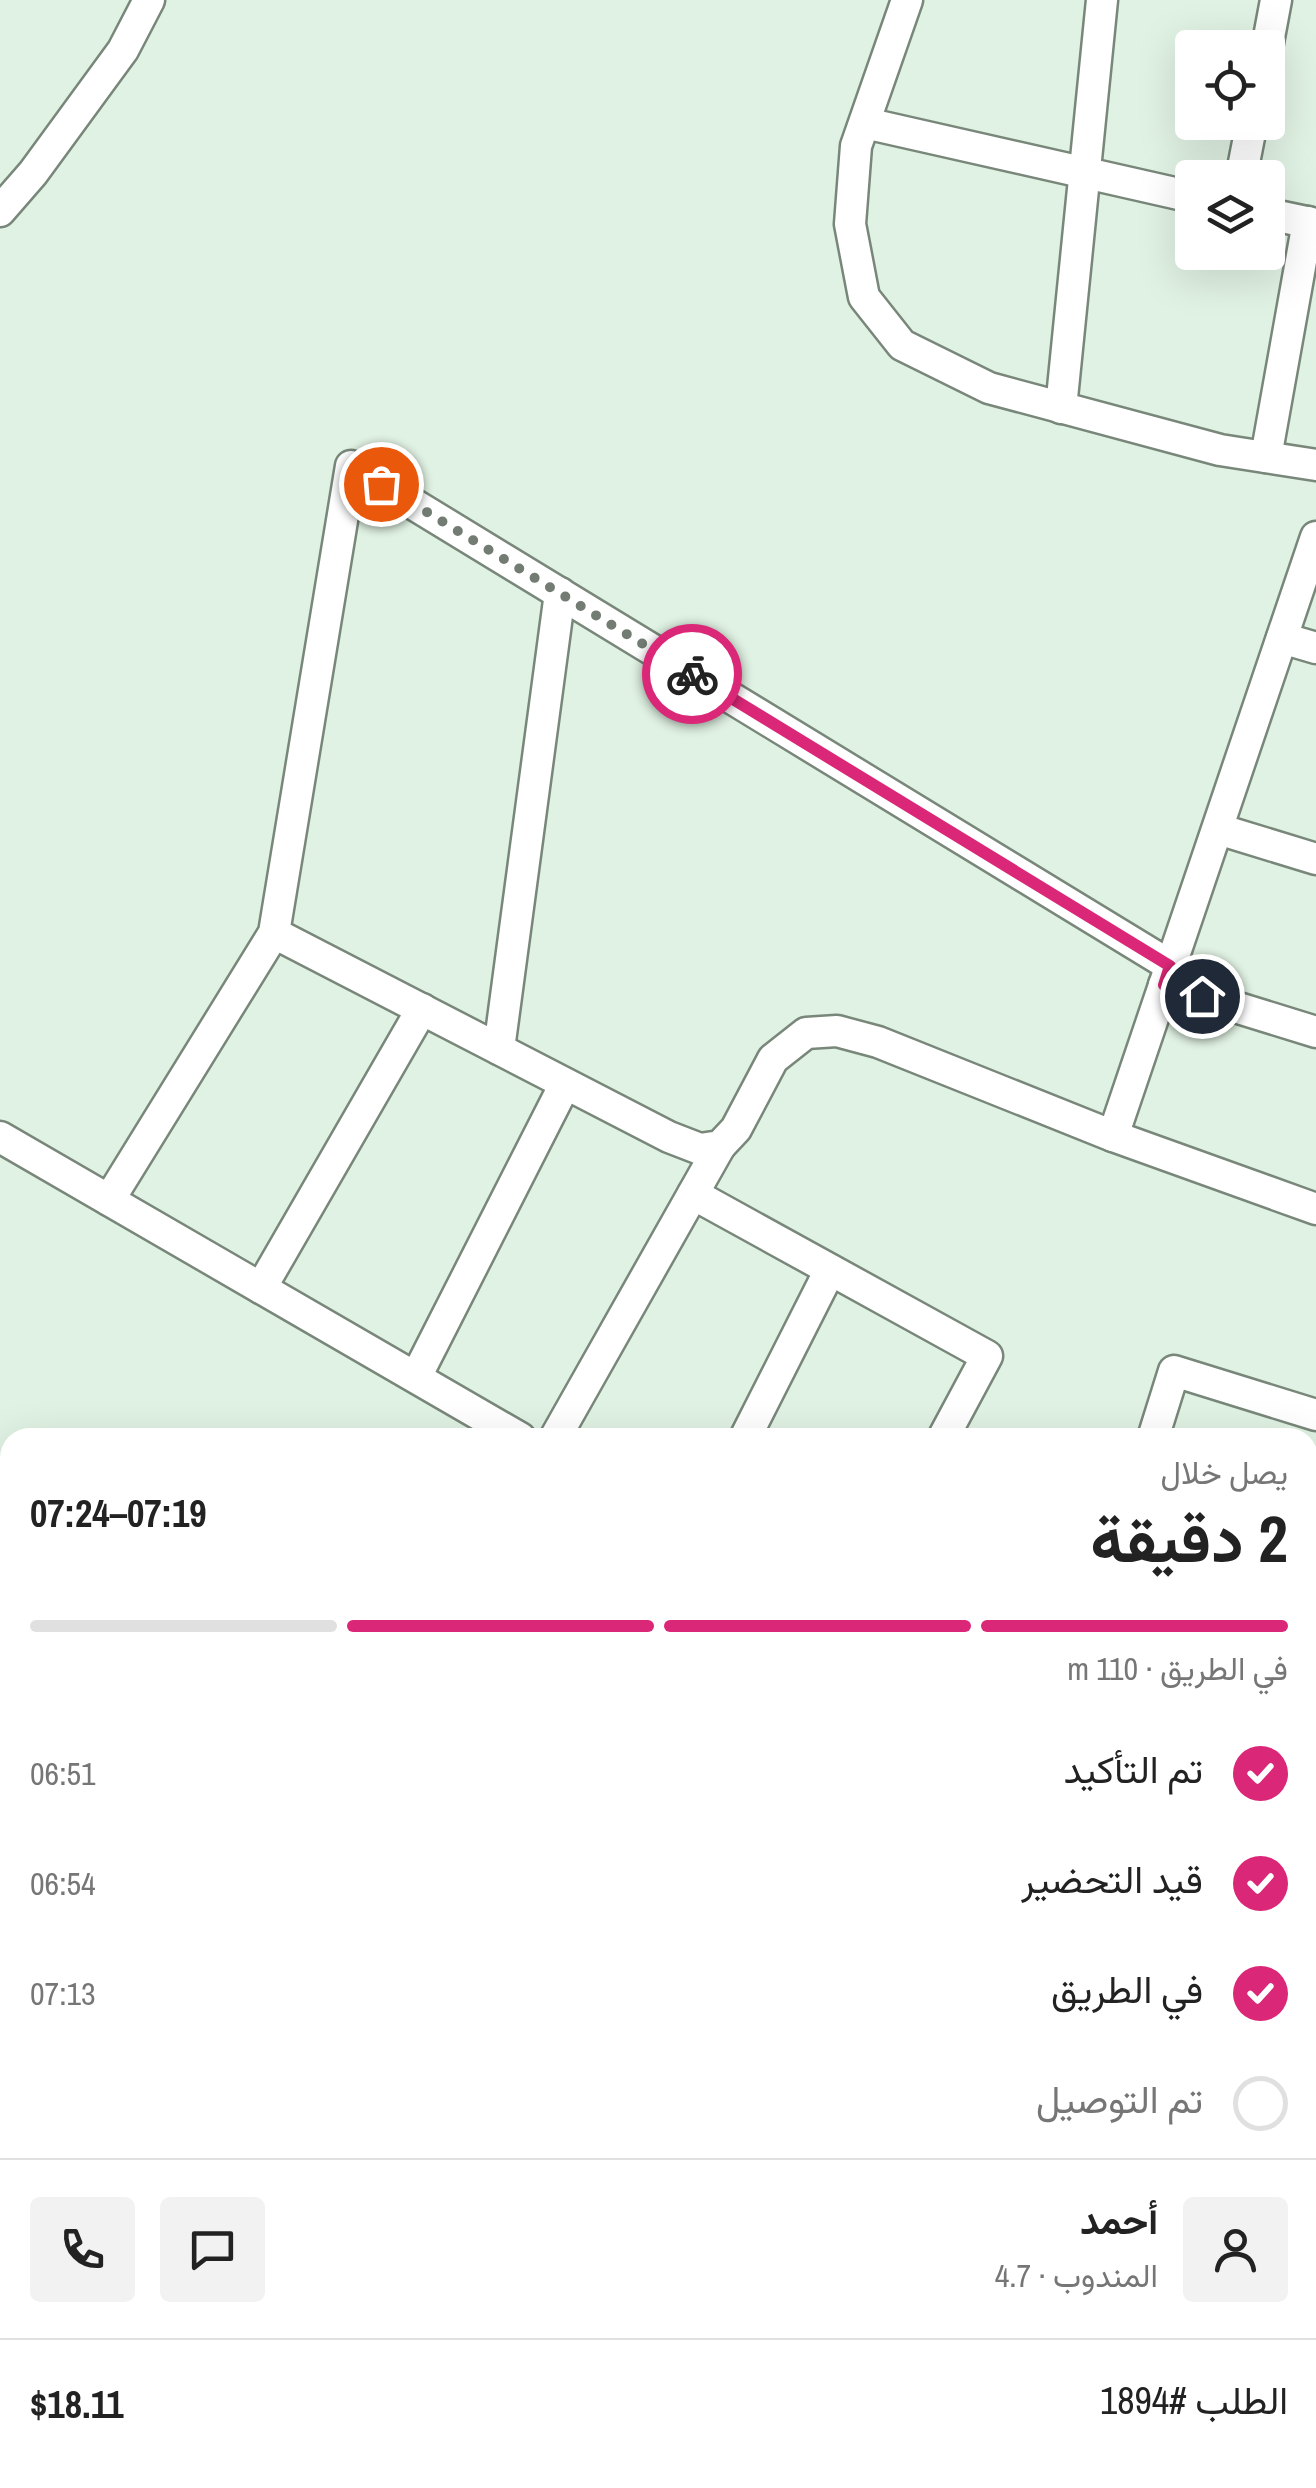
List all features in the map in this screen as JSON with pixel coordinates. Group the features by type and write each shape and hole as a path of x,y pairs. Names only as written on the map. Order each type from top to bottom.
{"street":[{"path":"0,212 33,174 123,50 148,0"},
{"path":"907,0 856,146 850,224 864,298 902,345 989,388 1220,450 1316,464"},
{"path":"1060,408 1102,0"},
{"path":"1270,30 1276,0"},
{"path":"865,123 1175,193"},
{"path":"1266,457 1312,223 1285,217"},
{"path":"109,1200 274,932 351,466 1168,976 1316,1032"},
{"path":"1113,1136 1316,537"},
{"path":"499,1050 560,593"},
{"path":"1282,638 1316,648"},
{"path":"1218,828 1316,859"},
{"path":"274,932 669,1137 700,1149 720,1146"},
{"path":"261,1288 422,1009"},
{"path":"561,1428 692,1194 720,1146 736,1129 774,1059 806,1033 837,1030 878,1042 1113,1136 1316,1209"},
{"path":"416,1377 565,1084"},
{"path":"0,1137 503,1428"},
{"path":"692,1194 987,1356 948,1428"},
{"path":"750,1428 830,1270"},
{"path":"1156,1428 1174,1371 1316,1415"}],"way so far":[{"path":"381,484 692,674"}],"route":[{"path":"692,674 1170,966 1164,985 1202,996"}]}
